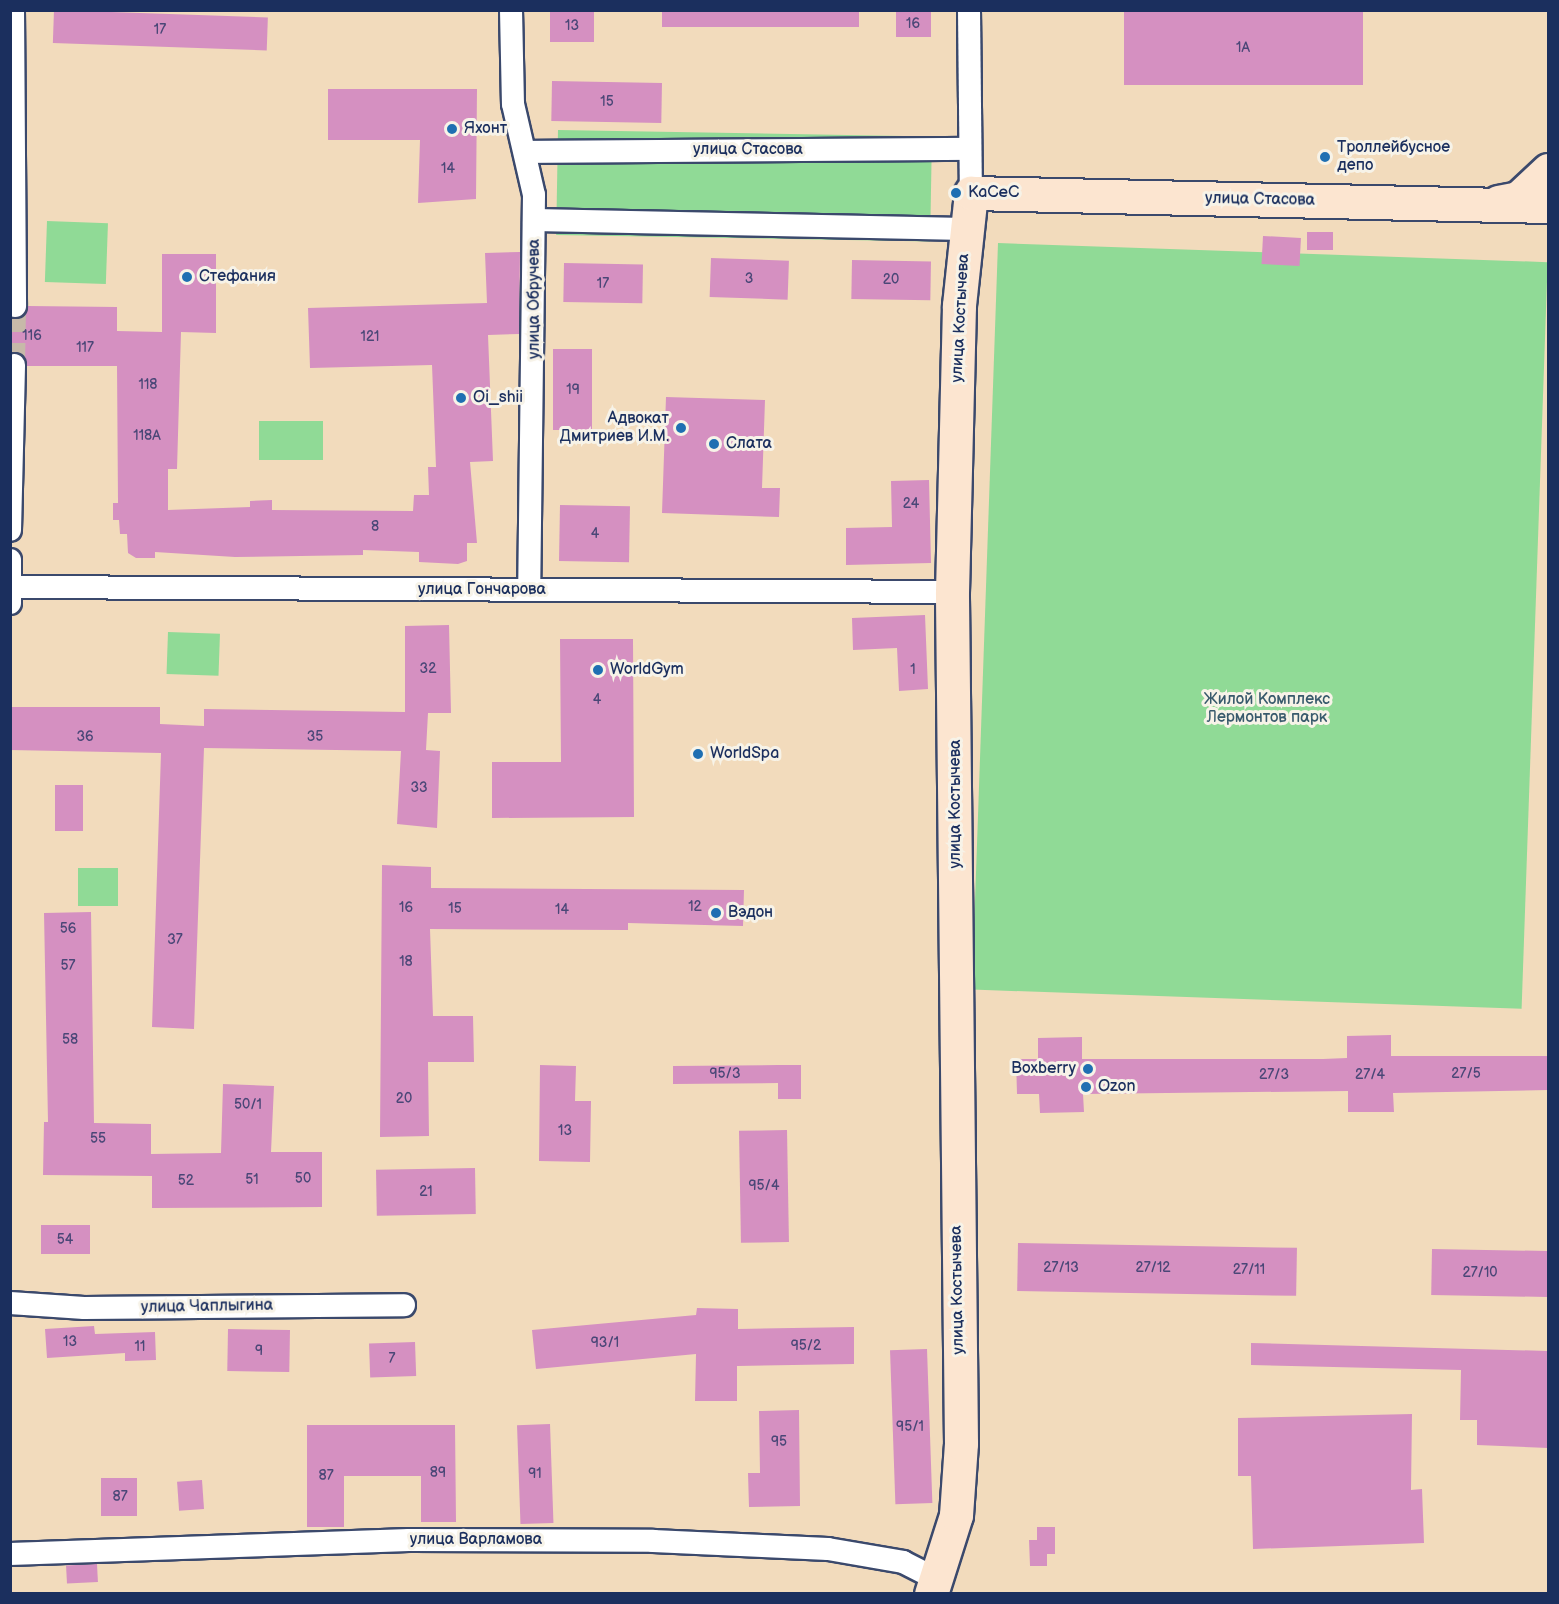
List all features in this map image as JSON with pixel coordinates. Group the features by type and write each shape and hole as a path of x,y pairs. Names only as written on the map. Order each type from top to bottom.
{"street":[{"path":"13,10 11,173 15,306"},
{"name":"улица Обручева","path":"511,10 513,104 527,152 534,220 529,590"},
{"name":"улица Костычева","path":"934,1586 956,1515 961,1428 952,592 966,229 971,193 969,10"},
{"name":"улица Стасова","path":"527,152 969,149"},
{"path":"1479,205 1518,198 1548,170"},
{"name":"улица Стасова","path":"971,193 1548,206"},
{"path":"534,220 966,229"},
{"path":"10,530 14,365"},
{"path":"10,560 11,595"},
{"name":"улица Гончарова","path":"11,595 529,590 952,592"},
{"name":"улица Чаплыгина","path":"10,1303 84,1308 404,1305"},
{"name":"улица Варламова","path":"10,1554 409,1540 653,1540 828,1549 903,1563 934,1586"}],"green space":[{"path":"558,130 932,137 930,242 556,235"},
{"path":"47,221 108,223 106,284 45,282"},
{"name":"Жилой Комплекс Лермонтов парк","path":"998,243 1548,262 1522,1009 972,990"},
{"path":"259,421 323,421 323,460 259,460"},
{"path":"168,632 220,634 219,676 167,674"},
{"path":"78,868 118,868 118,906 78,906"}],"building":[{"path":"54,10 268,17 267,50 53,43"},
{"path":"550,10 594,10 594,42 550,42"},
{"path":"662,10 859,10 859,27 662,27"},
{"path":"896,10 931,10 931,37 896,37"},
{"path":"1124,10 1363,10 1363,85 1124,85"},
{"path":"552,81 662,83 661,123 551,121"},
{"path":"328,89 477,89 476,199 418,203 420,140 328,140"},
{"path":"1307,232 1333,232 1333,250 1307,250"},
{"path":"1263,236 1301,238 1299,266 1262,264"},
{"path":"520,252 519,334 488,335 493,461 470,462 477,543 467,543 467,561 458,564 419,562 419,552 363,550 363,555 235,557 155,552 155,558 136,558 128,553 127,534 120,534 119,520 113,520 113,503 118,503 117,366 27,366 21,354 10,352 10,318 22,317 28,306 117,307 117,331 162,332 162,254 216,254 216,333 181,332 177,469 168,469 168,510 250,507 250,501 272,500 272,510 413,511 414,495 429,495 428,467 436,467 432,365 310,368 308,308 487,303 485,253"},
{"path":"711,258 789,261 788,300 710,297"},
{"path":"852,260 931,261 930,300 851,299"},
{"path":"564,263 643,264 642,303 563,302"},
{"path":"553,349 592,349 592,430 553,430"},
{"name":"Слата","path":"666,397 765,400 762,488 780,488 779,517 662,513"},
{"path":"929,480 931,563 846,565 846,528 892,527 891,481"},
{"path":"560,505 630,506 629,562 559,561"},
{"path":"925,615 928,689 899,691 897,648 853,650 852,618"},
{"path":"449,625 451,713 428,713 426,750 440,751 437,828 397,824 401,751 204,748 194,1029 152,1027 161,753 10,750 10,707 160,707 160,724 204,726 204,709 405,712 405,626"},
{"path":"560,639 633,639 634,817 492,818 492,762 561,762"},
{"path":"55,785 83,785 83,831 55,831"},
{"path":"382,865 431,867 431,888 744,890 743,926 628,923 628,930 430,929 433,1016 473,1016 474,1062 428,1062 429,1136 380,1137"},
{"path":"91,912 94,1123 151,1124 151,1154 221,1153 223,1084 274,1086 271,1152 322,1152 322,1207 152,1208 152,1176 43,1175 44,1122 48,1122 44,913"},
{"path":"1391,1035 1391,1056 1548,1056 1548,1090 1393,1093 1394,1112 1348,1112 1348,1091 1083,1094 1084,1112 1040,1113 1039,1094 1017,1094 1016,1059 1038,1059 1038,1038 1082,1037 1082,1059 1323,1059 1347,1058 1347,1036"},
{"path":"540,1065 576,1066 575,1101 591,1101 590,1162 539,1161"},
{"path":"801,1065 801,1099 778,1099 778,1083 673,1084 673,1066"},
{"path":"787,1130 789,1242 741,1243 739,1131"},
{"path":"475,1168 476,1214 377,1216 376,1170"},
{"path":"41,1225 90,1225 90,1254 41,1254"},
{"path":"1018,1243 1297,1248 1296,1296 1017,1291"},
{"path":"1432,1249 1548,1251 1547,1297 1431,1295"},
{"path":"697,1308 738,1309 738,1329 854,1327 854,1364 737,1366 737,1401 695,1401 696,1354 536,1369 532,1330 696,1315"},
{"path":"94,1326 95,1334 155,1332 156,1360 125,1361 125,1353 47,1358 45,1329"},
{"path":"228,1329 290,1330 289,1372 227,1371"},
{"path":"415,1342 416,1376 370,1378 369,1344"},
{"path":"1251,1343 1548,1351 1548,1448 1477,1445 1477,1420 1460,1420 1461,1370 1251,1365"},
{"path":"927,1349 932,1503 895,1504 890,1350"},
{"path":"799,1410 800,1506 749,1507 748,1473 760,1473 759,1411"},
{"path":"1412,1414 1411,1490 1422,1489 1424,1543 1253,1549 1251,1476 1238,1476 1238,1418"},
{"path":"550,1424 553,1523 520,1524 517,1425"},
{"path":"307,1425 455,1425 456,1522 421,1522 421,1476 344,1476 344,1527 307,1527"},
{"path":"101,1478 137,1478 137,1516 101,1516"},
{"path":"202,1480 204,1509 179,1511 177,1482"},
{"path":"1037,1527 1055,1527 1055,1554 1047,1554 1047,1566 1030,1566 1029,1540 1037,1540"},
{"path":"97,1564 98,1582 67,1584 66,1566"}],"tunnel":[{"path":"14,365 15,306"}],"place":[{"name":"Яхонт","path":"452,129"},
{"name":"Троллейбусное депо","path":"1325,157"},
{"name":"KaCeC","path":"956,193"},
{"name":"Стефания","path":"187,277"},
{"name":"Oi_shii","path":"461,398"},
{"name":"Адвокат Дмитриев И.М.","path":"681,428"},
{"name":"Слата","path":"714,444"},
{"name":"WorldGym","path":"598,670"},
{"name":"WorldSpa","path":"698,754"},
{"name":"Вэдон","path":"716,913"},
{"name":"Boxberry","path":"1088,1069"},
{"name":"Ozon","path":"1086,1087"}]}
